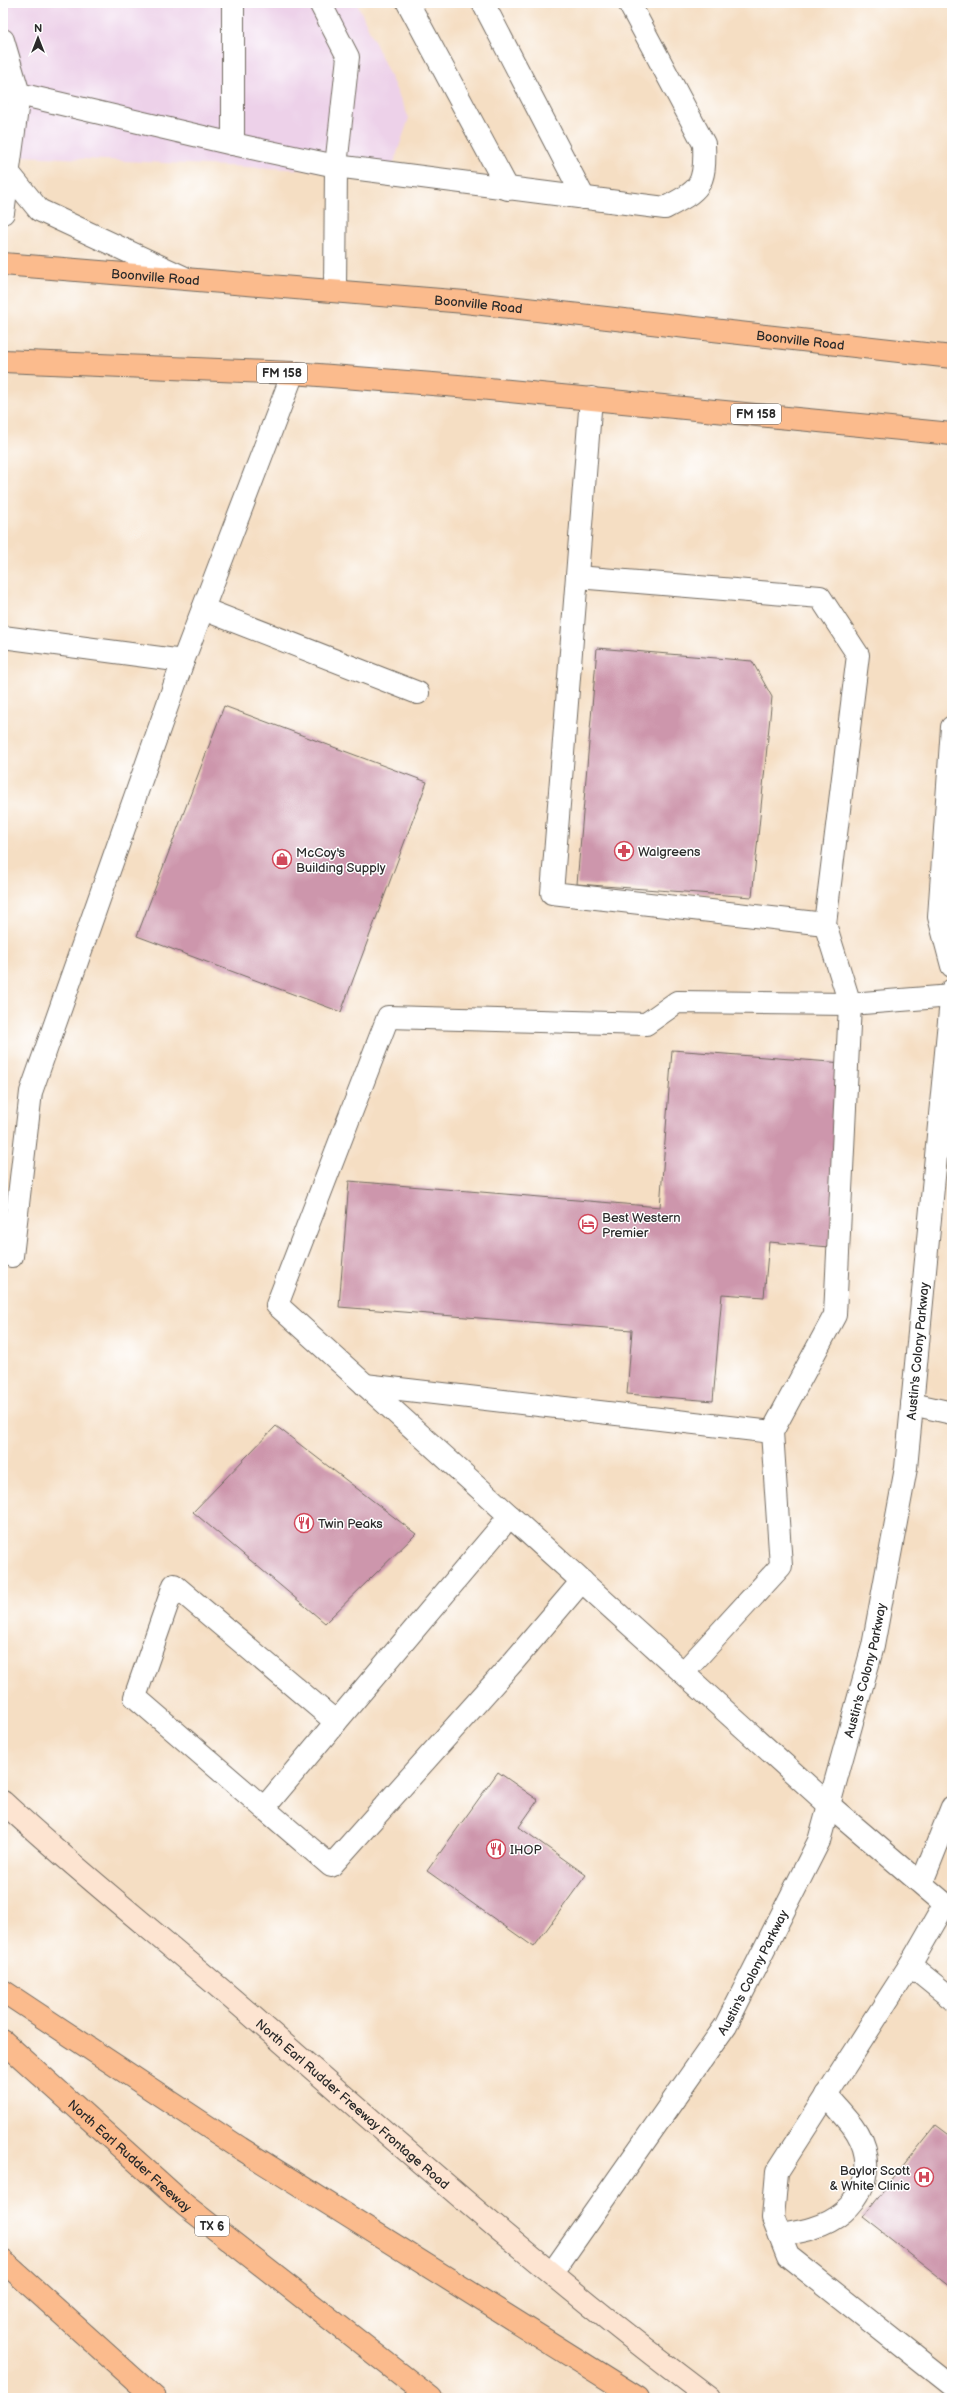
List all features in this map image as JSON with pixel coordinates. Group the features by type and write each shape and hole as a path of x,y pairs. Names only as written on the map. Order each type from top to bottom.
{"main road":[{"name":"Boonville Road","path":"3,264 465,302 952,357"},
{"name":"FM 158","path":"3,361 293,373 592,398 952,434"},
{"name":"North Earl Rudder Freeway Frontage Road","path":"3,1802 63,1858 238,2003 494,2226 709,2398"},
{"path":"3,1991 240,2148 638,2398"},
{"name":"North Earl Rudder Freeway","path":"3,2041 186,2206 432,2398"},
{"path":"3,2261 155,2398"}],"street":[{"path":"233,3 233,144"},
{"path":"320,3 348,57 336,166 335,291"},
{"path":"408,3 508,189"},
{"path":"483,3 584,198"},
{"path":"11,93 336,166 665,208 693,194 702,178 705,161 704,144 629,3"},
{"path":"3,40 11,93 8,172 3,213"},
{"path":"8,172 39,210 188,279"},
{"path":"12,1256 31,1092 183,661 293,373"},
{"path":"592,398 552,893 825,924"},
{"path":"577,577 820,597 858,655 825,924 850,1004 835,1315 772,1432 781,1566 683,1673"},
{"path":"203,609 418,692"},
{"path":"3,637 183,661"},
{"path":"952,727 939,917 952,966"},
{"name":"Austin's Colony Parkway","path":"552,2273 726,2025 819,1841 873,1646 906,1468 952,990"},
{"path":"952,996 850,1004 678,1002 646,1024 388,1017 277,1305 829,1805 949,1904 777,2172 773,2218 788,2256 952,2386"},
{"path":"365,1385 772,1432"},
{"path":"912,1404 952,1413"},
{"path":"264,1808 510,1516"},
{"path":"336,1722 174,1585 135,1697 331,1866 514,1661 582,1581"},
{"path":"922,1882 952,1807"},
{"path":"910,1965 952,1999"},
{"path":"780,2236 814,2228 833,2219 849,2207 865,2181 865,2152 859,2138 853,2126 826,2095"}],"shaded area":[{"path":"3,3 357,3 409,118 390,174 3,155"}],"building":[{"name":"Walgreens","path":"597,648 752,661 772,697 752,897 577,884"},
{"name":"McCoy's Building Supply","path":"224,706 427,782 341,1012 137,936"},
{"name":"Best Western Premier","path":"672,1050 844,1063 830,1247 769,1242 764,1297 722,1294 713,1401 627,1394 632,1330 339,1307 349,1181 660,1207"},
{"name":"Twin Peaks","path":"276,1426 416,1534 325,1623 193,1512"},
{"name":"IHOP","path":"498,1772 538,1800 519,1827 586,1875 534,1947 427,1871"},
{"name":"Baylor Scott & White Clinic","path":"936,2125 952,2137 952,2287 863,2217"}],"place":[{"name":"Walgreens","path":"624,851"},
{"name":"McCoy's Building Supply","path":"282,859"},
{"name":"Best Western Premier","path":"588,1224"},
{"name":"Twin Peaks","path":"304,1523"},
{"name":"IHOP","path":"496,1849"},
{"name":"Baylor Scott & White Clinic","path":"924,2177"}]}
